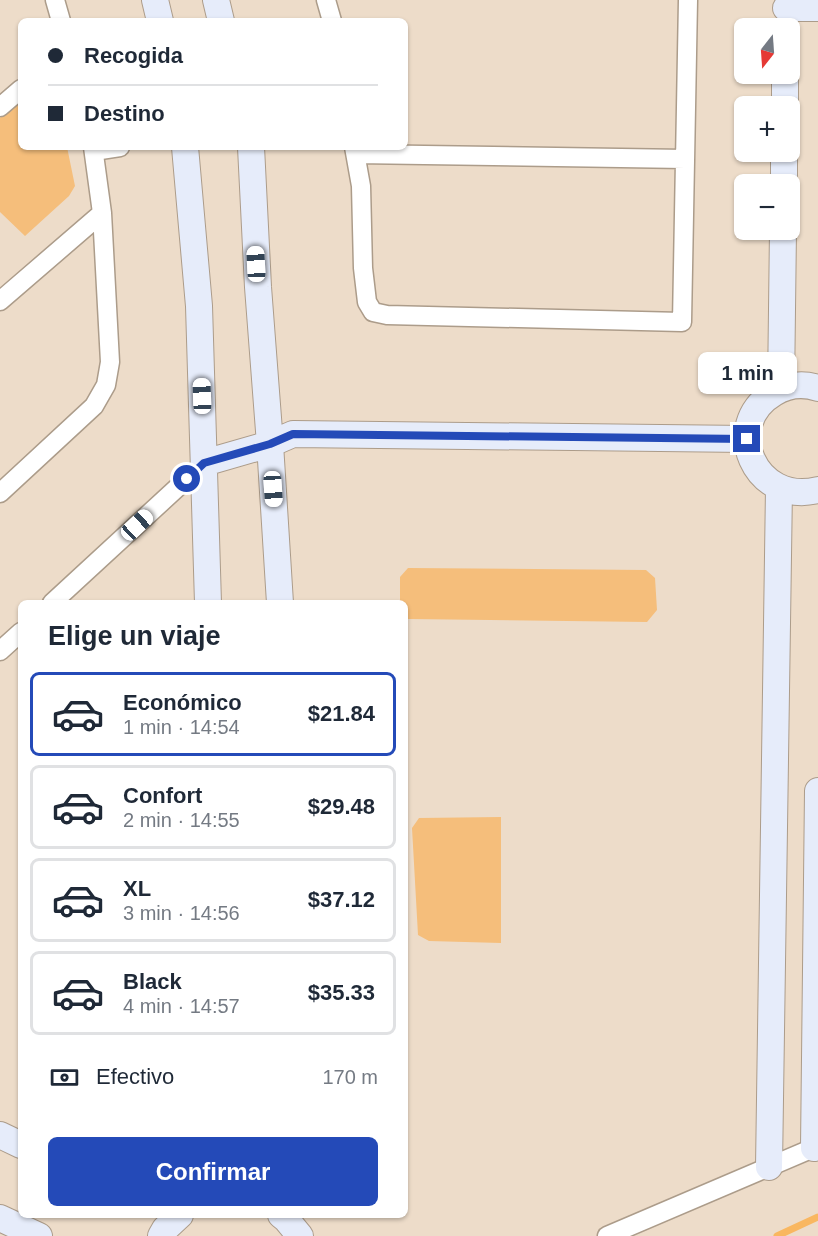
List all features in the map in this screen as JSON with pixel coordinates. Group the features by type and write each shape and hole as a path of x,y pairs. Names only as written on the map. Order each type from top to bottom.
{"street":[{"path":"55,0 60,18"},
{"path":"155,0 159,18"},
{"path":"216,0 220,18"},
{"path":"326,0 331,18"},
{"path":"685,159 355,150 361,186 363,268 367,302 373,312 387,315 682,322 688,0"},
{"path":"786,12 818,8"},
{"path":"0,108 18,91"},
{"path":"0,493 94,406 106,385 110,362 102,213 93,150"},
{"path":"184,150 199,306 208,600"},
{"path":"250,150 280,600"},
{"path":"0,301 102,213"},
{"path":"781,389 783,240"},
{"path":"818,388 811,385 795,385 781,389 767,397 756,409 747,439 756,468 766,480 779,488 793,492 808,493 818,490"},
{"path":"55,600 204,463 270,444 293,434 747,439"},
{"path":"770,1167 779,488"},
{"path":"0,651 18,635"},
{"path":"607,1236 816,1147 818,791"},
{"path":"0,1135 18,1144"},
{"path":"0,1218 39,1236"}],"shaded area":[{"path":"18,102 18,150 68,150 75,186 69,196 25,236 0,212 0,118"},
{"path":"408,568 646,570 655,578 657,610 647,622 408,619 408,600 400,600 400,577"},
{"path":"501,817 501,943 429,941 418,935 412,828 419,818"}],"waterway":[{"path":"777,1236 818,1217"}],"route":[{"path":"187,479 204,463 270,444 293,434 747,439"}]}
